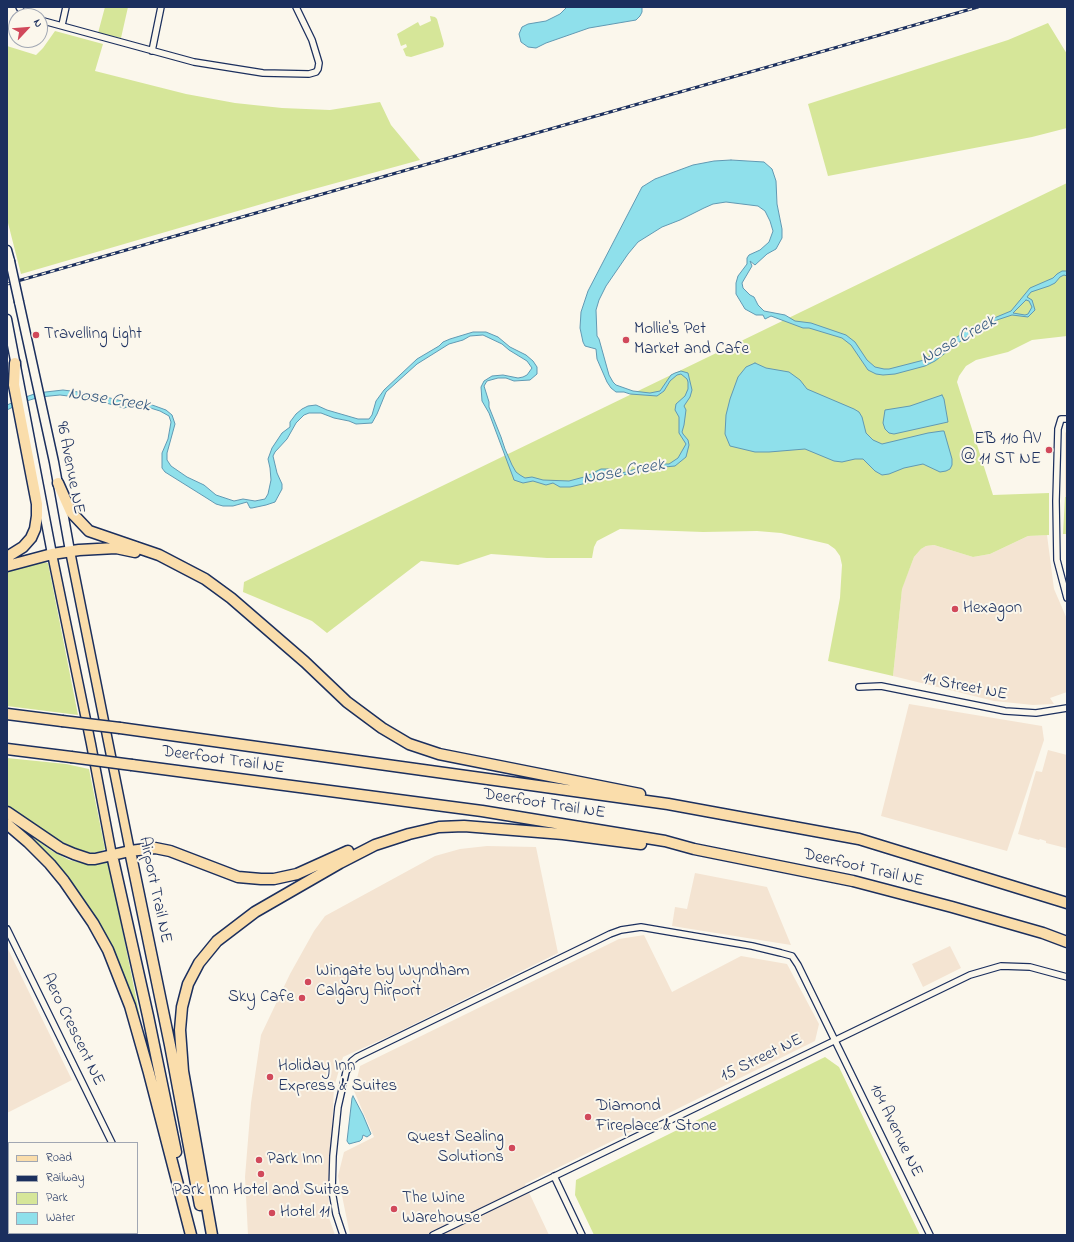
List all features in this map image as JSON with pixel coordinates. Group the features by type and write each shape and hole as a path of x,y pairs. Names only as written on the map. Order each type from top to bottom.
{"highway":[{"path":"7,557 23,546 31,538 35,529 37,516 37,504 27,440 14,385 15,363"},
{"path":"58,483 71,512 90,531 159,555 206,579 231,598 305,662 347,702 382,728 410,744 439,754 460,759 651,796 668,804"},
{"path":"7,566 52,554 70,551 116,548 145,554 181,566"},
{"name":"Deerfoot Trail NE","path":"7,714 120,728 668,804 859,839 1067,902"},
{"name":"Deerfoot Trail NE","path":"7,749 482,811 665,841 694,849 853,881 952,907 1067,942"},
{"path":"7,812 60,848 89,859 155,848 170,851 238,877 261,879 274,879 297,874 373,840 391,834 408,830 439,827 464,826 542,832 694,849"},
{"path":"7,824 45,858 64,881 93,923 108,950 132,1012 191,1235"},
{"path":"212,1235 183,1071 180,1030 182,1007 188,984 199,963 217,941 230,929 255,912 340,863 375,845 409,834 439,827"},
{"name":"Airport Trail NE","path":"130,852 170,1045 201,1213 208,1235"},
{"name":"Airport Trail NE","path":"112,855 195,1235"}],"main road":[{"name":"96 Avenue NE","path":"7,250 58,483 70,551"},
{"path":"7,319 15,363"},
{"name":"96 Avenue NE","path":"27,440 52,554"},
{"name":"Airport Trail NE","path":"70,551 130,852"},
{"name":"Airport Trail NE","path":"52,554 112,855"}],"street":[{"path":"62,25 66,7"},
{"path":"152,51 161,7"},
{"path":"48,22 194,62 262,73 309,74 318,69 319,63 312,40 296,7"},
{"path":"1064,419 1058,429 1056,500 1057,560 1067,598"},
{"name":"14 Street NE","path":"859,687 881,686 1005,711 1036,713 1067,707"},
{"name":"104 Avenue NE","path":"343,1235 336,1214 332,1191 333,1156 338,1107 346,1072 352,1061 357,1057 610,934 633,927 648,927 752,946 792,956 798,965 930,1235"},
{"name":"Aero Crescent NE","path":"7,929 112,1142"},
{"name":"15 Street NE","path":"433,1235 970,975 1001,966 1030,967 1067,977"},
{"path":"554,1176 582,1235"}],"shaded area":[{"path":"1067,431 1067,497 1065,497 1065,433"},
{"path":"1047,535 1054,589 1067,619 1067,692 1050,698 1054,704 1033,705 994,701 893,676 902,588 914,557 921,549 926,546 934,545 973,557 990,554 1028,536"},
{"path":"909,704 1042,726 1044,740 1007,851 881,816"},
{"path":"1048,750 1067,755 1067,850 1066,848 1046,843 1046,841 1040,839 1018,834 1036,771 1042,772"},
{"path":"487,846 536,847 558,953 394,1034 343,1057 334,1087 328,1215 335,1235 248,1235 245,1177 251,1103 261,1035 290,974 314,931 325,916 435,856 460,849"},
{"path":"695,873 767,887 791,945 672,926 675,907 687,909"},
{"path":"644,935 672,992 741,956 787,964 819,1024 815,1041 525,1184 549,1235 350,1235 338,1176 344,1152 374,1137 354,1091 360,1066 619,939"},
{"path":"950,946 961,968 923,987 912,964"},
{"path":"7,947 72,1080 7,1113"}],"green space":[{"path":"105,7 128,7 121,38 98,33"},
{"path":"430,16 437,19 444,44 443,47 411,57 406,56 403,49 407,47 406,44 401,46 397,34 418,22 420,26 431,21"},
{"path":"1048,23 1067,54 1067,128 1032,137 828,176 808,104 1008,40"},
{"path":"55,31 103,44 95,71 186,94 235,103 282,108 330,110 380,102 391,125 420,160 303,192 21,274 7,219 7,46 8,48 13,48 36,55 43,48 48,48 48,41"},
{"path":"1067,183 1067,336 1032,340 1008,352 976,360 966,366 957,382 993,495 1049,493 1049,535 1028,536 990,554 973,557 934,545 926,546 921,549 914,557 902,589 893,676 828,661 840,598 842,565 840,556 835,549 828,544 781,533 757,531 703,532 620,529 597,541 592,558 547,558 491,554 458,565 421,561 327,633 312,621 243,592 244,582"},
{"path":"1065,497 1067,497 1067,534 1063,534"},
{"path":"41,562 48,563 78,715 7,706 7,570"},
{"path":"7,758 66,764 89,769 105,849 100,852 92,853 78,850 55,838 7,805"},
{"path":"17,826 52,851 69,860 86,864 109,864 140,1017 137,1017 115,958"},
{"path":"825,1057 839,1067 920,1235 594,1235 575,1195 576,1180"}],"water":[{"path":"567,7 642,7 642,12 636,20 589,28 536,48 528,47 521,42 519,34 522,27 528,24 546,21 560,14"},
{"name":"Nose Creek","path":"731,160 764,162 772,169 776,181 777,204 782,229 782,238 776,249 767,254 755,265 750,261 752,266 742,283 743,288 754,297 758,305 764,311 785,315 795,321 811,323 846,335 855,342 867,360 875,367 889,369 924,360 970,328 1011,311 1030,288 1053,278 1062,271 1067,271 1067,276 1064,275 1055,283 1031,292 1027,297 1032,300 1035,310 1028,317 1012,315 997,320 966,337 935,361 925,366 895,374 876,374 868,370 851,345 842,338 809,328 803,328 771,316 765,319 763,315 756,315 745,309 736,294 736,283 738,276 747,264 747,258 749,255 760,250 769,242 773,231 770,221 765,211 758,206 726,202 713,204 662,227 638,242 606,286 596,310 597,336 609,375 616,385 633,391 650,393 660,391 671,375 681,371 688,373 692,390 690,397 684,406 686,410 682,432 688,440 689,445 686,457 675,466 654,468 570,487 560,487 553,483 546,485 533,481 523,483 514,480 489,413 482,401 481,387 484,381 492,376 503,375 518,378 523,377 527,375 532,368 527,361 502,344 483,335 470,336 463,340 449,344 417,364 386,392 372,423 356,424 321,413 309,413 304,415 296,423 287,439 273,456 277,473 282,484 282,489 275,502 252,508 250,508 247,502 233,506 216,504 165,472 162,468 162,453 168,439 171,422 169,416 160,411 144,406 131,406 124,408 92,399 60,395 40,397 23,402 7,410 7,405 37,393 63,390 94,394 126,402 144,402 166,410 172,415 175,424 167,453 167,460 171,466 187,477 204,485 216,495 234,501 243,499 255,501 265,499 268,494 271,480 268,459 272,448 282,433 290,427 290,422 296,414 302,409 308,406 316,405 327,410 358,419 369,419 372,415 376,401 384,390 417,359 450,339 473,332 486,332 498,337 510,347 526,355 537,367 537,374 530,380 514,381 506,378 498,378 487,381 484,386 489,407 505,449 516,472 520,475 525,478 532,477 543,480 569,481 584,477 601,469 612,469 617,473 622,473 653,464 669,464 678,458 686,444 679,433 679,417 675,410 676,404 685,396 688,389 687,379 681,374 677,375 670,381 664,391 657,396 616,392 607,382 597,359 596,349 585,346 583,342 580,328 581,312 588,291 642,187 655,179 693,165 714,161","holes":["1026,300 1029,301 1032,307 1028,314 1013,313"]},
{"path":"755,363 766,368 789,372 800,380 807,389 859,412 862,417 866,433 873,440 882,444 928,433 944,431 952,459 950,469 940,472 923,464 882,475 875,471 863,459 842,462 834,461 805,449 755,452 730,446 725,434 726,415 730,399 738,377 746,367"},
{"path":"942,395 948,422 894,434 889,433 885,429 883,423 885,410 910,406"},
{"path":"353,1096 371,1134 367,1137 363,1135 360,1141 349,1144 347,1141"}],"railway":[{"path":"7,284 978,7"}],"place":[{"name":"Travelling Light","path":"36,335"},
{"name":"Mollie's Pet Market and Cafe","path":"626,340"},
{"name":"EB 110 AV @ 11 ST NE","path":"1049,450"},
{"name":"Hexagon","path":"955,609"},
{"name":"Wingate by Wyndham Calgary Airport","path":"308,982"},
{"name":"Sky Cafe","path":"302,998"},
{"name":"Holiday Inn Express & Suites","path":"270,1077"},
{"name":"Diamond Fireplace & Stone","path":"588,1117"},
{"name":"Quest Sealing Solutions","path":"512,1148"},
{"name":"Park Inn","path":"259,1160"},
{"name":"Park Inn Hotel and Suites","path":"261,1174"},
{"name":"The Wine Warehouse","path":"394,1209"},
{"name":"Hotel 11","path":"272,1213"}]}
